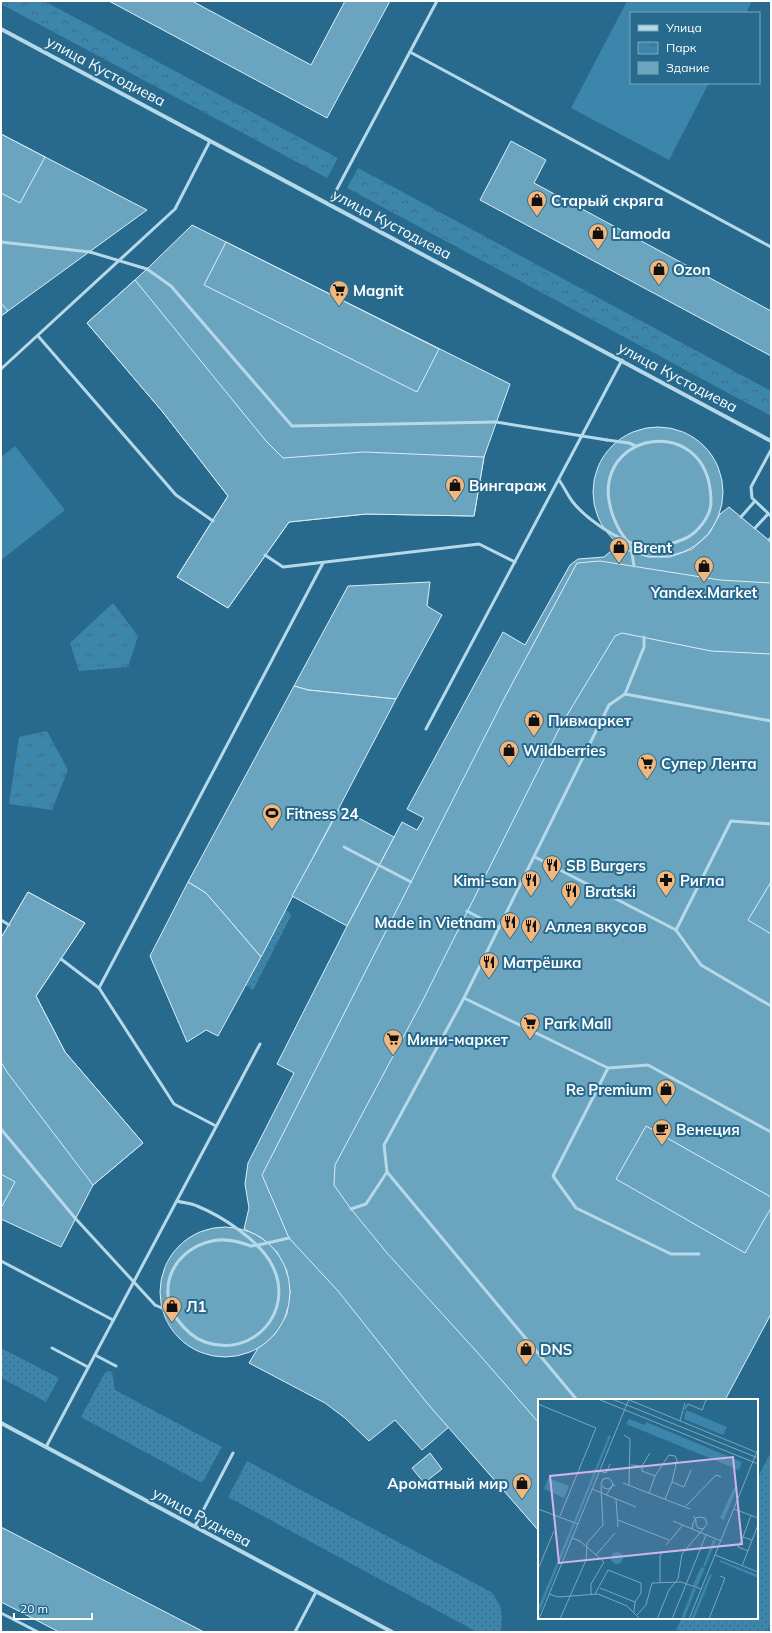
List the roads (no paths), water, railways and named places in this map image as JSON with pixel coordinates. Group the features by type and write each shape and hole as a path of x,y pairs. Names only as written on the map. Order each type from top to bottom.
{"street":[{"name":"улица Кустодиева","path":"1,29 771,441"},
{"name":"улица Руднева","path":"1,1423 392,1632"}],"lane":[{"path":"329,204 437,1"},
{"path":"410,52 771,247"},
{"path":"1,369 175,210 210,141"},
{"path":"1,242 90,252 147,269 171,286 292,426 496,422 629,443 636,446"},
{"path":"38,336 176,495 213,521"},
{"path":"426,729 622,360"},
{"path":"559,480 573,502 596,523 627,540 639,545 667,545 686,539 699,528 711,505 711,492 706,473 701,463 690,451 668,441 653,442 636,446 627,451 614,467 609,486 608,498 610,509 620,531 627,540 631,547 634,566"},
{"path":"755,528 770,515 752,498 751,487 771,450"},
{"path":"742,517 755,501"},
{"path":"265,555 283,567 479,544 515,562"},
{"path":"99,988 323,563"},
{"path":"576,1399 387,1172 384,1146 464,998 609,705 625,694 644,647 644,637"},
{"path":"625,694 771,721"},
{"path":"676,930 730,821 771,824"},
{"path":"344,847 411,882"},
{"path":"535,856 676,930 701,965 771,1006"},
{"path":"467,911 499,928"},
{"path":"1,920 9,925"},
{"path":"61,959 99,988 174,1104 216,1126"},
{"path":"464,998 608,1068 648,1065 771,1132"},
{"path":"46,1447 260,1044"},
{"path":"608,1068 553,1176 576,1208 671,1254 699,1254"},
{"path":"1,1129 75,1218 155,1305 173,1313"},
{"path":"352,1209 366,1204 387,1172"},
{"path":"177,1201 196,1206 227,1221 265,1252 273,1266 276,1276 279,1297 272,1321 264,1330 254,1337 231,1346 206,1342 195,1338 185,1330 173,1313 168,1302 168,1281 173,1269 181,1258 200,1244 212,1241 233,1240 251,1246 263,1244 289,1238"},
{"path":"1,1261 113,1320"},
{"path":"52,1348 88,1367"},
{"path":"95,1355 116,1366"},
{"path":"195,1526 233,1453"},
{"path":"295,1632 316,1592"},
{"path":"1,1613 38,1632"}],"place":[{"name":"Старый скряга","path":"537,217"},
{"name":"Lamoda","path":"598,250"},
{"name":"Ozon","path":"659,286"},
{"name":"Magnit","path":"339,307"},
{"name":"Вингараж","path":"455,502"},
{"name":"Brent","path":"619,564"},
{"name":"Yandex.Market","path":"704,583"},
{"name":"Пивмаркет","path":"534,737"},
{"name":"Wildberries","path":"509,767"},
{"name":"Супер Лента","path":"647,780"},
{"name":"Fitness 24","path":"272,830"},
{"name":"SB Burgers","path":"552,882"},
{"name":"Kimi-san","path":"531,897"},
{"name":"Ригла","path":"666,897"},
{"name":"Bratski","path":"571,908"},
{"name":"Made in Vietnam","path":"510,939"},
{"name":"Аллея вкусов","path":"531,943"},
{"name":"Матрёшка","path":"489,979"},
{"name":"Park Mall","path":"530,1040"},
{"name":"Мини-маркет","path":"393,1056"},
{"name":"Re Premium","path":"666,1106"},
{"name":"Венеция","path":"662,1146"},
{"name":"Л1","path":"172,1323"},
{"name":"DNS","path":"526,1366"},
{"name":"Ароматный мир","path":"522,1500"}]}
